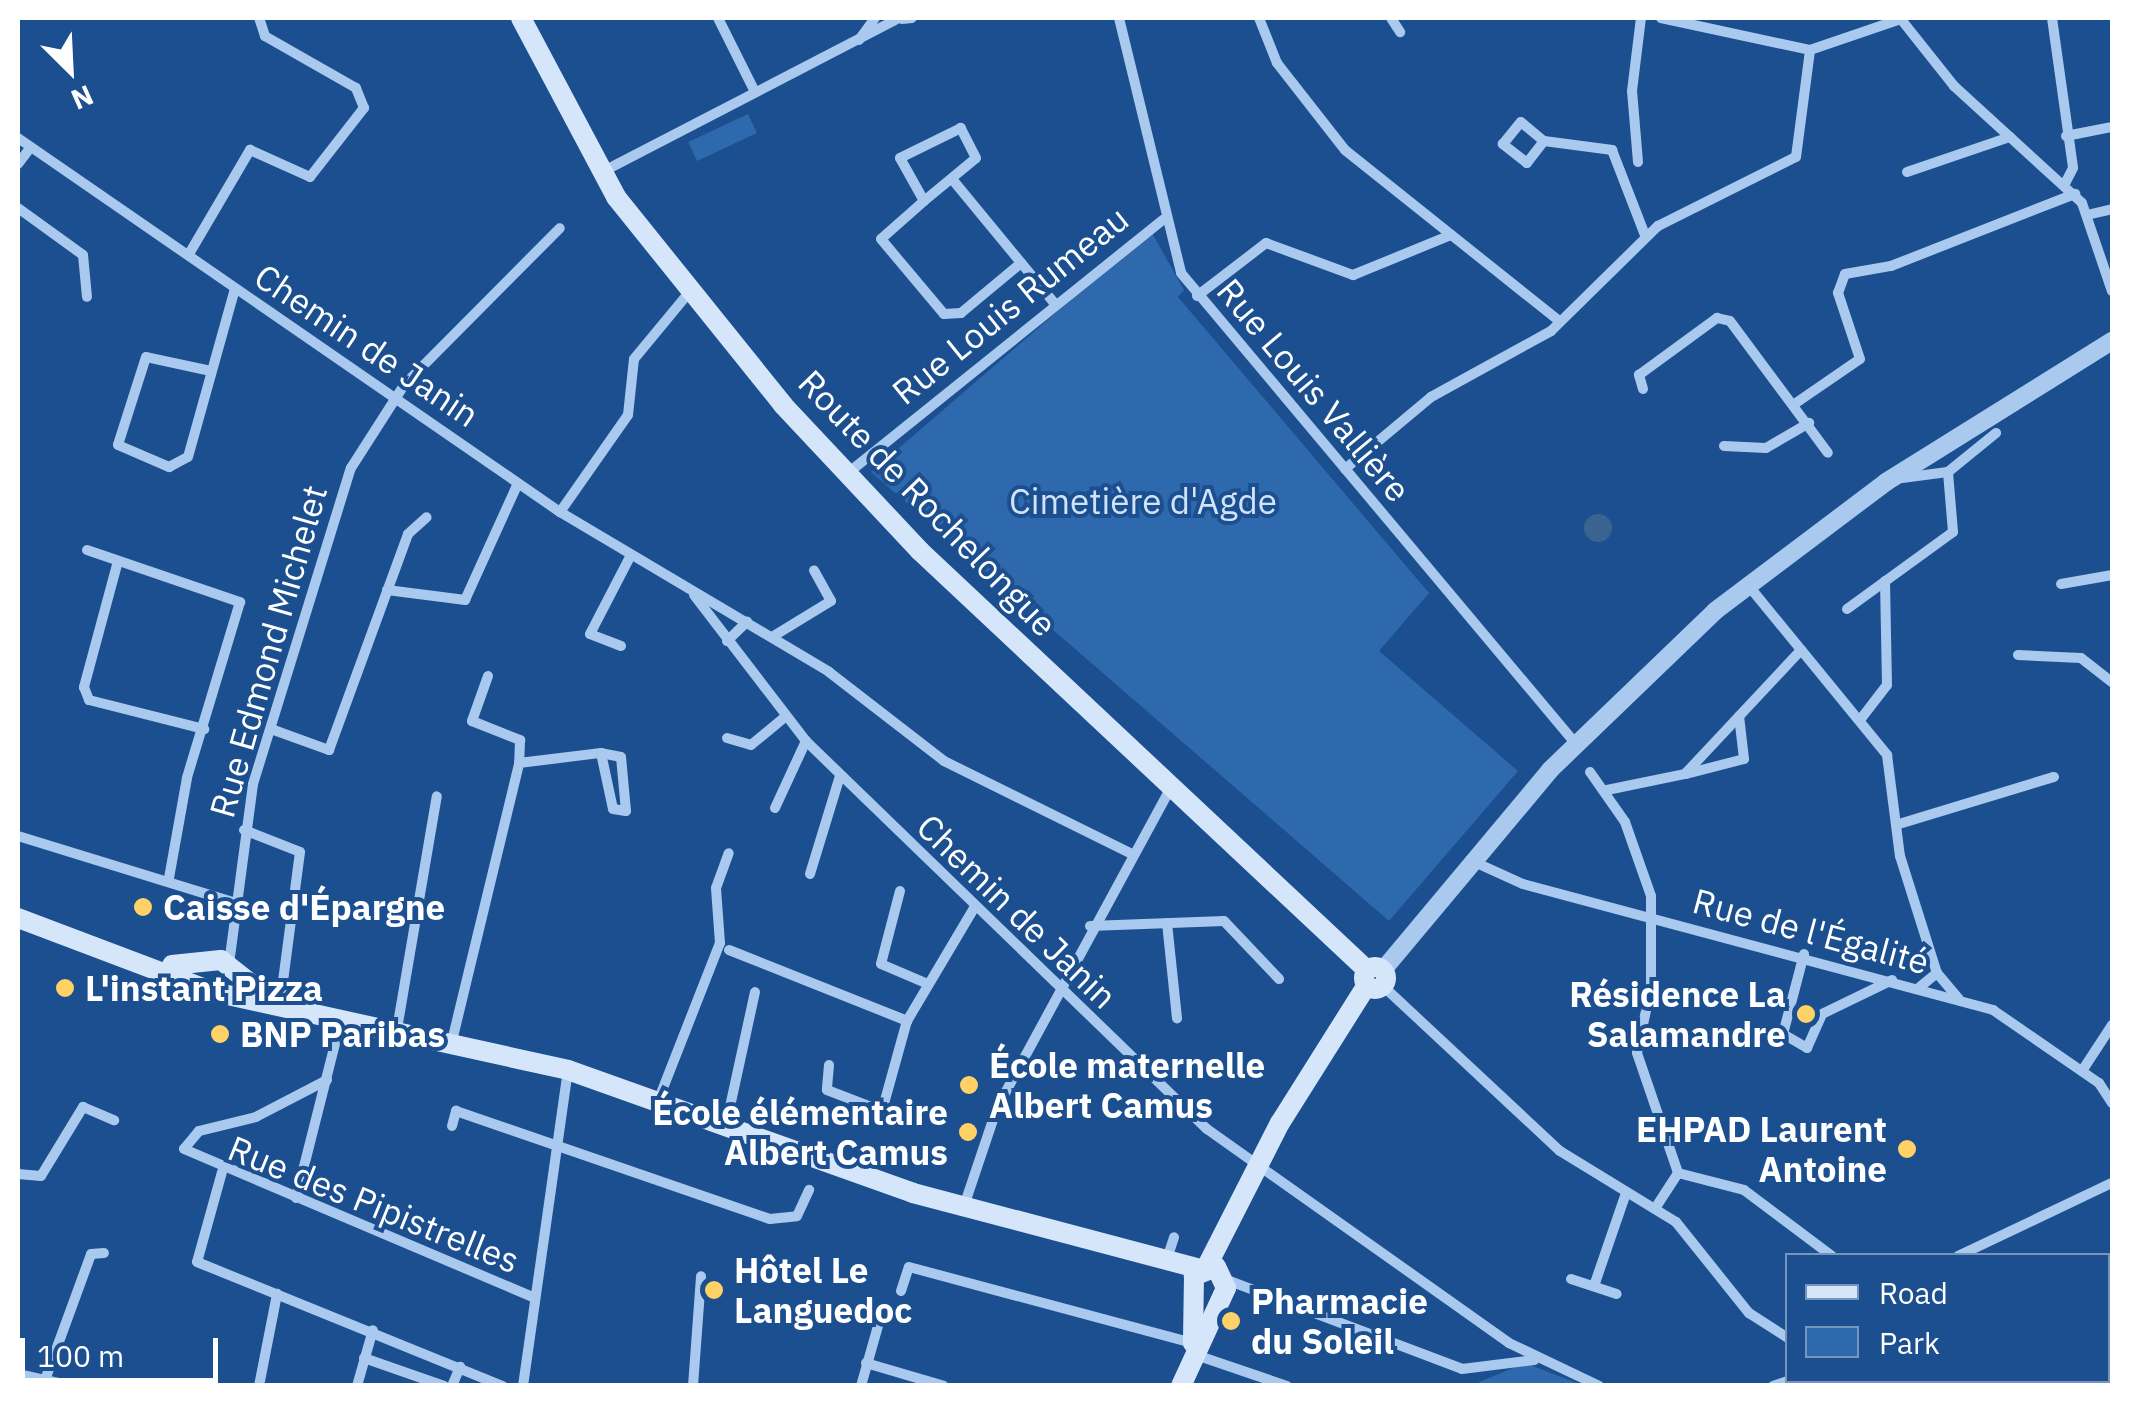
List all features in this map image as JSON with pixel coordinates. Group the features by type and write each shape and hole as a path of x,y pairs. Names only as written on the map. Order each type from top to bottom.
{"main road":[{"name":"Route de Rochelongue","path":"521,18 602,173 691,290 847,474 1170,787 1375,978"},
{"path":"18,918 117,952"},
{"path":"18,928 162,965 217,973 342,1016"},
{"path":"217,973 342,1016 568,1070 964,1207 1166,1262 1210,1283"},
{"path":"1181,1386 1210,1283 1259,1168 1375,978"}],"street":[{"path":"718,18 755,92"},
{"path":"858,40 875,18"},
{"path":"602,173 901,18"},
{"name":"Rue Louis Vallière","path":"1119,18 1164,220 1197,296 1576,744"},
{"path":"1259,18 1277,63 1345,150 1558,321"},
{"path":"1392,18 1400,32"},
{"path":"1638,162 1641,18"},
{"path":"1660,18 1810,50 1904,19 2010,137 2075,194 2088,215 2112,291"},
{"path":"2052,18 2073,168 2064,184"},
{"path":"189,254 250,150 310,176 364,108 356,88 258,22"},
{"path":"1345,469 1430,397 1558,321 1646,235 1796,157 1810,50"},
{"path":"2066,136 2112,127"},
{"path":"924,201 900,158 962,128 976,158 881,239 944,314 960,314 1021,263"},
{"path":"1907,172 2010,137"},
{"name":"Chemin de Janin","path":"18,138 560,512 772,637 959,770 1130,853"},
{"path":"1544,141 1617,155 1646,235"},
{"path":"18,164 31,147"},
{"path":"952,179 1055,304"},
{"path":"1794,404 1860,359 1838,293 1844,274 1891,266 2075,194"},
{"path":"18,208 83,255 88,296"},
{"path":"2088,215 2112,209"},
{"name":"Rue Louis Rumeau","path":"847,474 1164,220"},
{"name":"Rue Edmond Michelet","path":"217,973 244,830 270,729 300,653 338,498 395,396 560,228"},
{"path":"1197,296 1266,243 1353,275 1451,235"},
{"path":"211,371 146,357 118,445 169,467 188,458 235,288"},
{"path":"560,512 628,415 634,359 691,290"},
{"path":"1644,389 1640,375 1717,318 1730,320 1810,423 1828,453"},
{"path":"1375,978 1470,860 1576,744 1748,584 1886,482 2112,341"},
{"path":"1724,446 1766,448 1810,423"},
{"path":"1886,482 1948,472 1996,434"},
{"path":"1846,610 1953,532 1948,472"},
{"path":"388,590 465,600 518,483"},
{"path":"270,729 330,750 408,534 427,517"},
{"path":"87,550 240,602 204,728 169,878"},
{"path":"621,646 590,634 631,556"},
{"path":"118,561 84,687 90,700 204,728"},
{"path":"772,637 832,601 814,570"},
{"path":"2061,584 2112,575"},
{"path":"1860,720 1888,685 1884,581"},
{"path":"1748,584 1882,747 1937,973 1960,1000"},
{"name":"Chemin de Janin","path":"690,590 806,742 1056,990 1259,1168 1540,1360 1599,1386"},
{"path":"727,640 747,622"},
{"path":"1686,774 1802,650"},
{"path":"2018,655 2081,658 2112,682"},
{"path":"452,1041 519,764 520,740 472,721 488,676"},
{"path":"727,738 751,745 786,716"},
{"path":"1607,790 1744,759 1740,716"},
{"path":"775,808 806,742"},
{"path":"519,764 601,753 621,757 626,810 612,809 601,753"},
{"path":"1590,772 1607,790 1634,844 1654,919 1637,1053 1678,1172"},
{"path":"810,874 840,776"},
{"path":"1898,824 2054,777"},
{"path":"964,1207 997,1108 1090,926 1170,787"},
{"path":"396,1029 437,796"},
{"path":"244,830 300,852 281,997"},
{"path":"18,836 169,878 232,902"},
{"path":"658,1102 720,943 716,888 730,852"},
{"name":"Rue de l'Égalité","path":"1470,860 1654,919 1804,954 2002,1015 2082,1071 2112,1103"},
{"path":"900,891 881,964 928,984"},
{"path":"828,1065 827,1090 882,1111 907,1021 974,908"},
{"path":"1090,926 1224,921 1280,978"},
{"path":"1166,923 1178,1018"},
{"name":"Rue Edmond Michelet","path":"217,973 227,933"},
{"path":"729,950 907,1021"},
{"path":"1804,954 1783,1034 1807,1048 1822,1014 1893,980"},
{"path":"1918,988 1937,973"},
{"name":"Route de Rochelongue","path":"1375,978 1560,1152 1626,1193 1656,1206 1749,1313 1785,1336"},
{"path":"726,1125 754,992"},
{"path":"296,1198 342,1016"},
{"path":"2082,1071 2112,1025"},
{"path":"523,1386 568,1070"},
{"name":"Rue des Pipistrelles","path":"327,1080 256,1116 190,1136 187,1154 222,1172 296,1198 535,1298"},
{"path":"18,1174 41,1176 83,1108 114,1120"},
{"path":"452,1126 456,1110 558,1140 770,1218 797,1216 809,1190"},
{"path":"222,1172 194,1256 503,1386"},
{"path":"1656,1206 1678,1172"},
{"path":"1678,1172 1744,1190 1828,1253"},
{"path":"1964,1253 2112,1183"},
{"path":"1594,1286 1626,1193"},
{"path":"1166,1262 1174,1237"},
{"path":"45,1380 90,1254 104,1253"},
{"path":"901,1291 909,1267 1192,1348 1287,1386"},
{"path":"693,1386 701,1276"},
{"path":"1571,1278 1617,1294"},
{"path":"1210,1283 1475,1372 1540,1360"},
{"path":"259,1386 277,1294"},
{"path":"861,1386 883,1308"},
{"path":"357,1386 373,1330"},
{"path":"364,1358 444,1386"},
{"path":"866,1363 944,1386"},
{"path":"452,1386 460,1368"},
{"path":"18,1374 72,1386"}],"green space":[{"path":"748,114 757,133 697,161 688,142"},
{"name":"Cimetière d'Agde","path":"1151,231 1184,290 1178,297 1429,593 1379,651 1518,771 1389,921 871,472"},
{"path":"1525,1363 1582,1385 1477,1383"}],"shaded area":[{"path":"1598,514 1608,518 1612,528 1608,538 1598,542 1588,538 1584,528 1588,518"}],"place":[{"name":"Caisse d'Épargne","path":"143,907"},
{"name":"L'instant Pizza","path":"65,988"},
{"name":"Résidence La Salamandre","path":"1806,1014"},
{"name":"BNP Paribas","path":"220,1034"},
{"name":"École maternelle Albert Camus","path":"969,1085"},
{"name":"École élémentaire Albert Camus","path":"968,1132"},
{"name":"EHPAD Laurent Antoine","path":"1907,1149"},
{"name":"Hôtel Le Languedoc","path":"714,1290"},
{"name":"Pharmacie du Soleil","path":"1231,1321"}]}
